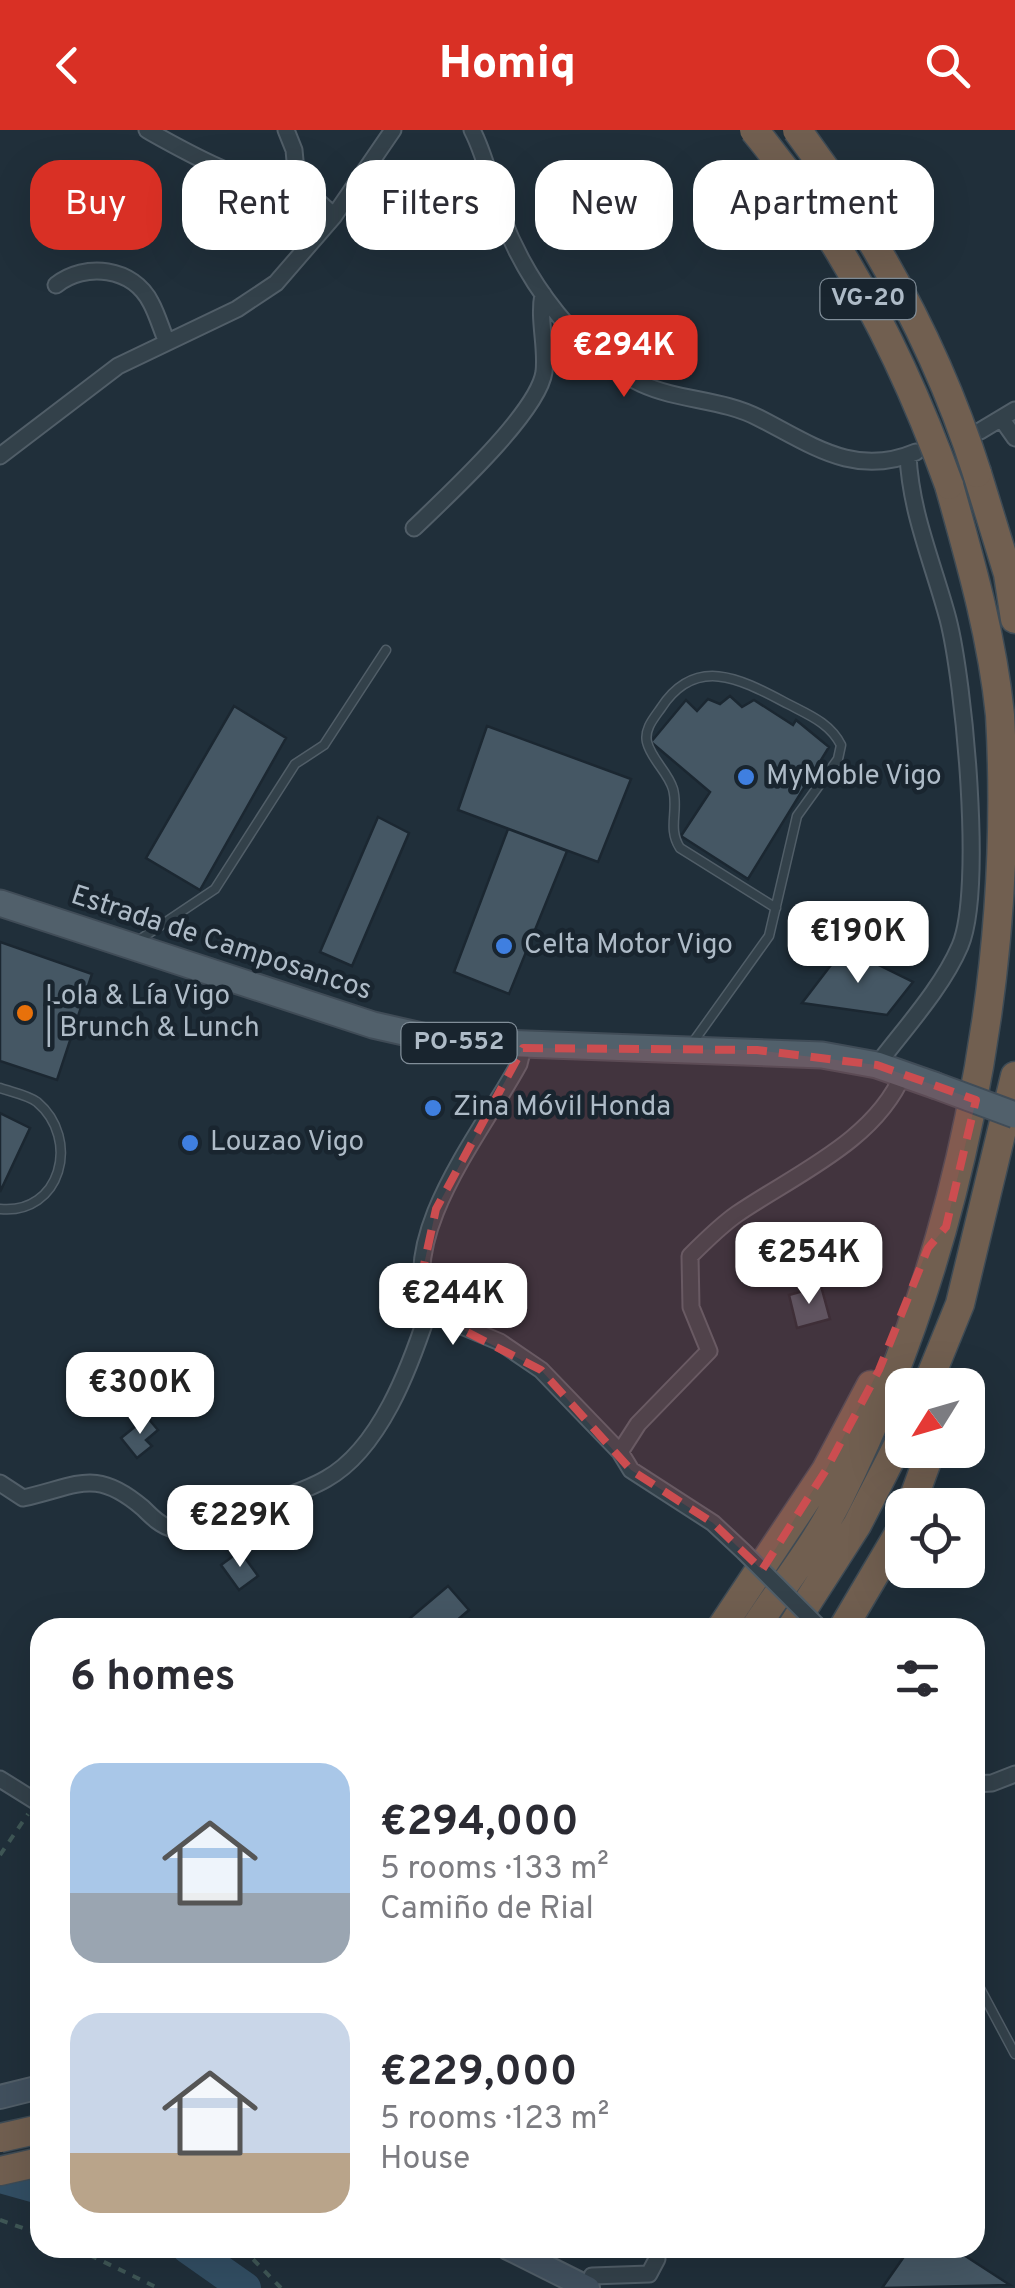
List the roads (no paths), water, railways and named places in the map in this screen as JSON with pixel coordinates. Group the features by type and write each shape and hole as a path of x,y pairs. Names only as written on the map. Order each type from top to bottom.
{"highway":[{"name":"VG-20","path":"754,130 882,322 916,394 949,485 981,600 1000,715 1006,862 996,1002 946,1227 892,1381 836,1504 762,1618"},
{"name":"VG-20","path":"797,130 860,220 959,417 1008,574 1015,619"},
{"path":"949,1368 960,1304 1015,1076"},
{"path":"728,1618 826,1470 879,1370 928,1248 946,1227"},
{"path":"934,1368 960,1304"},
{"path":"797,1618 857,1525 886,1468"},
{"path":"849,1618 885,1557"},
{"path":"0,2138 30,2131"},
{"path":"0,2171 30,2164"}],"main road":[{"name":"Estrada de Camposancos","path":"0,903 374,1025 444,1042 523,1048 790,1052 877,1065 1015,1115"},
{"path":"0,2097 30,2090"},
{"path":"528,2258 588,2288"}],"street":[{"path":"147,130 204,160"},
{"path":"286,130 295,160"},
{"path":"0,456 118,366 260,296 334,216 393,130"},
{"path":"472,130 503,220 543,294 594,349 628,376 652,388 754,416 837,459 862,462 912,454 913,508 948,621 958,674 970,906 960,946 950,966 877,1065"},
{"path":"326,208 334,216"},
{"path":"56,285 84,269 108,271 143,292 166,340"},
{"path":"414,528 467,477 532,401 544,373 543,294"},
{"path":"980,431 1009,416 1015,438"},
{"path":"0,1484 24,1498 86,1481 110,1484 125,1491 166,1527 179,1530 217,1523 314,1486 344,1466 396,1395 412,1365 428,1312 422,1274 424,1239 519,1064 523,1048"},
{"path":"620,1452 638,1424 709,1351 691,1307 690,1256 737,1214 835,1150 894,1095 902,1074"},
{"path":"428,1312 500,1342 541,1370 642,1479 713,1523 810,1618"},
{"path":"985,1784 1015,1774"},
{"path":"0,1779 30,1798"},
{"path":"588,2288 592,2276 649,2274 656,2258"}],"lane":[{"path":"132,946 216,889 295,764 324,744 386,650"},
{"path":"688,1048 769,936 776,908 797,816 838,759 841,745 825,724 745,679 716,675 689,682 667,699 647,728 646,741 672,788 672,834 680,848 776,908"},
{"path":"0,1088 36,1101 59,1134 63,1160 54,1186 42,1198 24,1207 0,1209"},
{"path":"985,1997 1015,2054"}],"waterway":[{"path":"0,2177 30,2185"},
{"path":"202,2258 245,2288"}],"place":[{"name":"MyMoble Vigo","path":"746,777"},
{"name":"Celta Motor Vigo","path":"504,946"},
{"name":"Lola & Lía Vigo | Brunch & Lunch","path":"25,1013"},
{"name":"Zina Móvil Honda","path":"433,1108"},
{"name":"Louzao Vigo","path":"190,1143"}]}
